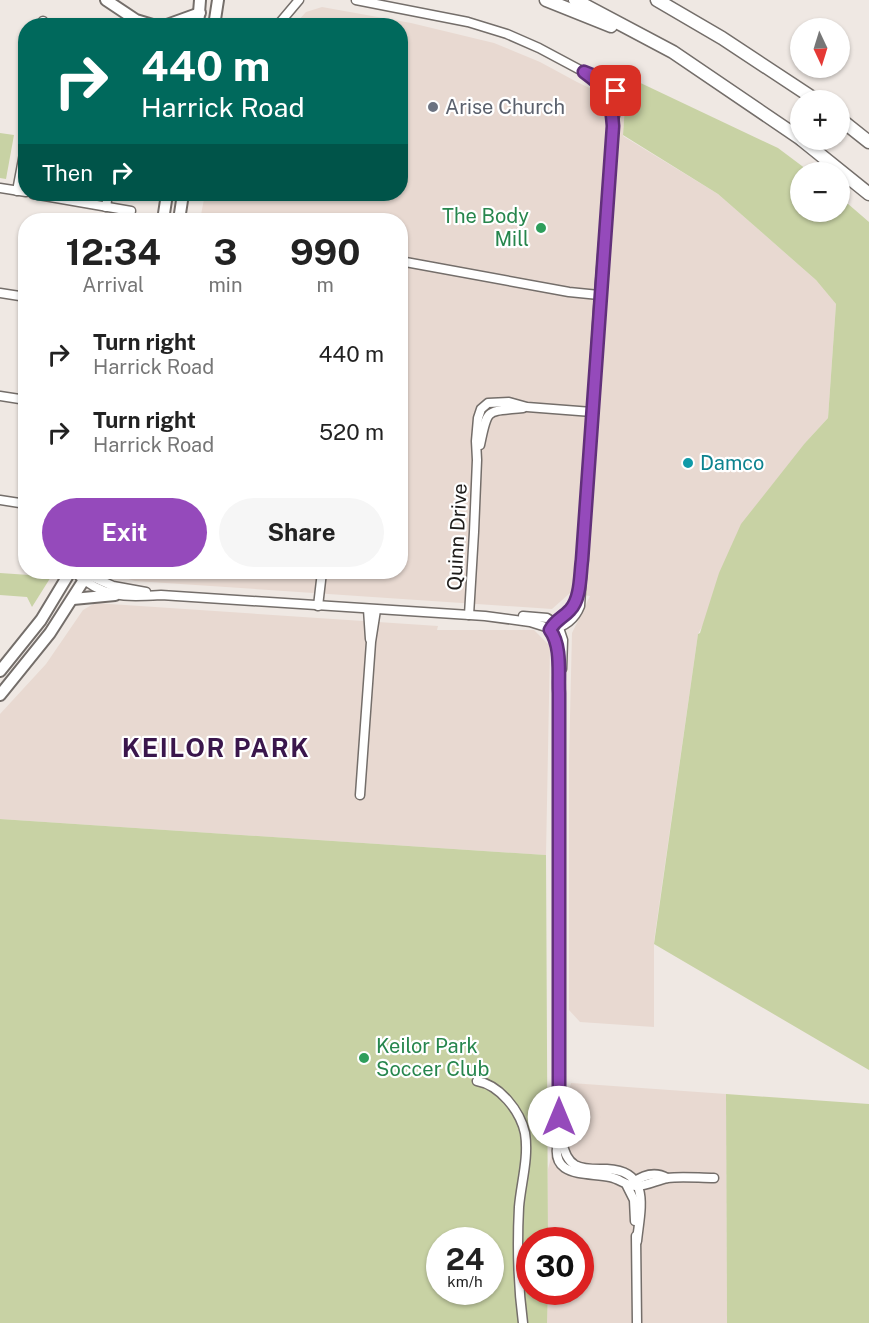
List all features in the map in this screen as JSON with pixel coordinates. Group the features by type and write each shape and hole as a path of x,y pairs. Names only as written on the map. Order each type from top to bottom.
{"highway":[{"path":"546,0 673,52"},
{"path":"575,0 673,52 790,132"},
{"path":"657,0 802,90"},
{"path":"674,0 771,64 804,90"},
{"path":"850,126 869,142"},
{"path":"815,150 869,194"}],"main road":[{"path":"106,0 135,18"},
{"path":"199,18 201,0"},
{"path":"215,18 218,0"},
{"path":"186,18 200,13"},
{"path":"0,671 41,620 67,579"},
{"path":"0,695 37,651 73,599 83,579"},
{"path":"73,599 115,595"}],"street":[{"path":"283,18 298,0"},
{"path":"356,0 482,26 539,48 584,72 604,87 608,93 613,126 599,295 580,606 574,616 556,626"},
{"path":"0,188 18,191"},
{"path":"72,201 131,211"},
{"path":"106,207 107,201"},
{"path":"408,262 568,292 599,295"},
{"path":"0,293 18,296"},
{"path":"0,396 18,399"},
{"name":"Quinn Drive","path":"469,615 477,460 487,416 497,409 527,407 592,412"},
{"path":"0,500 18,503"},
{"path":"88,579 94,588 115,595 161,595 485,616 539,616 556,626"},
{"path":"98,579 120,588 161,595"},
{"path":"318,606 321,579"},
{"path":"360,795 372,610"},
{"path":"556,626 559,693 558,1154 565,1167 571,1172 616,1178 627,1186 634,1200 637,1241"},
{"path":"477,1082 491,1085 498,1090 519,1119 525,1134 526,1154 519,1224 520,1301 523,1323"},
{"path":"559,1137 566,1155 575,1165 625,1172 637,1183 640,1208 637,1241 636,1323"},
{"path":"627,1186 667,1178 714,1178"}],"shaded area":[{"path":"322,7 383,18 300,18 306,12"},
{"path":"408,22 494,43 540,62 625,105 623,136 718,194 816,280 836,304 828,418 805,443 698,634 654,941 654,1027 580,1022 569,1010 569,758 572,633 590,596 570,593 552,609 128,579 408,579 408,213 201,213 204,201 408,201"},
{"path":"95,603 438,626 437,630 534,630 550,646 546,855 0,819 0,714 46,664 83,610"},
{"path":"571,1083 726,1094 727,1323 547,1323 548,1305 594,1305 594,1227 548,1227 548,1169"}],"green space":[{"path":"630,78 778,148 797,162 790,162 790,222 850,222 850,206 869,222 869,1070 654,944 698,634 719,573 741,524 805,443 828,418 836,304 816,280 718,194 623,135"},
{"path":"0,133 14,135 6,179 0,178"},
{"path":"0,573 18,574 18,579 50,579 32,607 27,597 0,595"},
{"path":"0,819 546,855 548,1227 516,1227 516,1305 548,1305 547,1323 0,1323"},
{"path":"726,1094 869,1104 869,1323 727,1323"}],"place":[{"name":"Arise Church","path":"433,107"},
{"name":"The Body Mill","path":"541,228"},
{"name":"Damco","path":"688,463"},
{"name":"Keilor Park Soccer Club","path":"364,1058"}],"district":[{"name":"KEILOR PARK","path":"216,748"}],"route":[{"path":"559,1117 559,693 557,648 555,637 550,630 575,602 582,560 599,295 613,126 608,93 604,87 584,72 609,82 616,91"}]}
